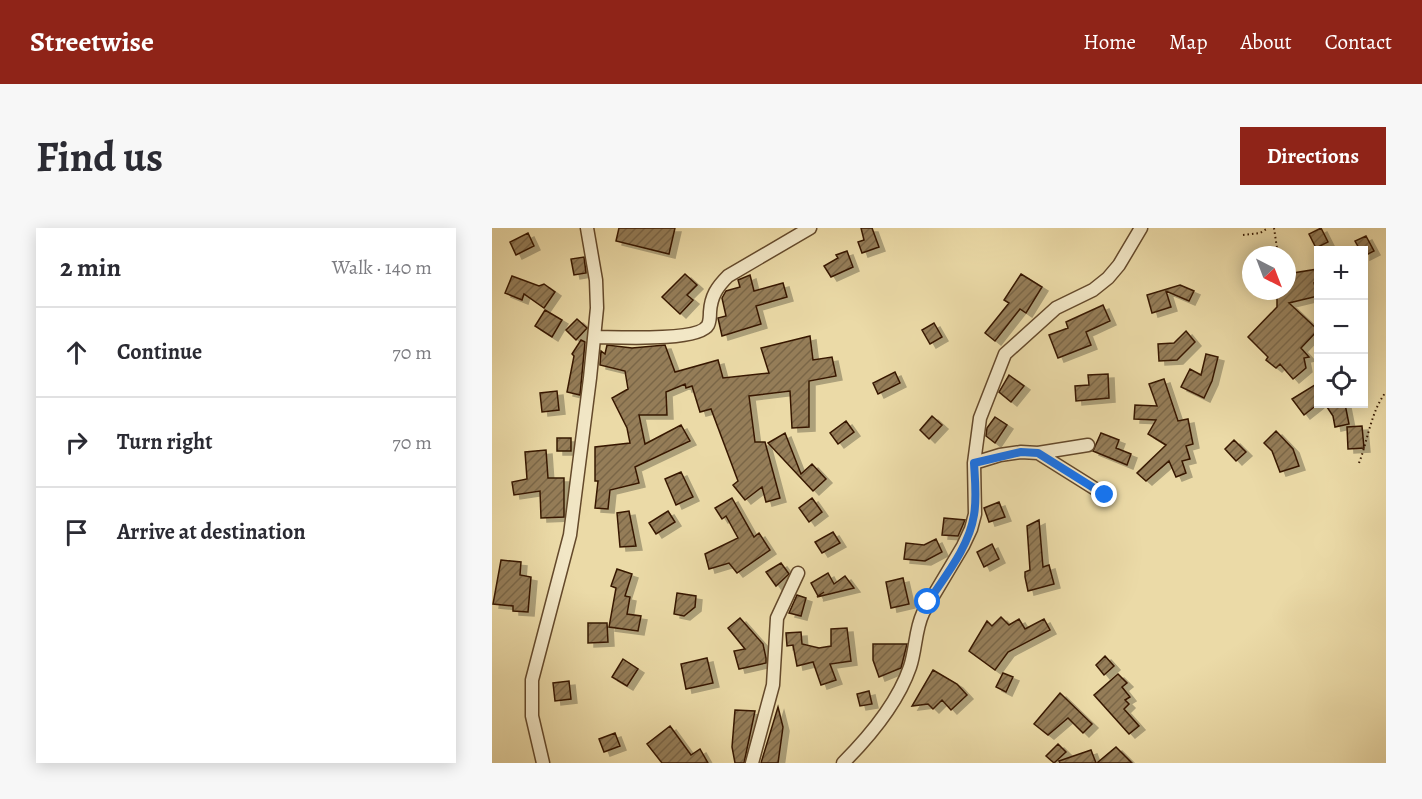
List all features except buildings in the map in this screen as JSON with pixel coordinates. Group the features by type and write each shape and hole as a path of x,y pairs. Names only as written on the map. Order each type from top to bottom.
{"street":[{"path":"543,763 532,716 532,680 570,535 595,337 596,280 587,228"},
{"path":"595,337 682,336 706,329 710,322 711,299 717,287 728,276 810,228"},
{"path":"843,763 902,688 910,667 918,625 923,613 967,537 975,514 974,463 980,418 996,372 1005,354 1056,308 1093,290 1108,278 1119,265 1141,228"},
{"path":"974,463 1021,452 1038,453 1088,445"},
{"path":"1038,453 1105,495"},
{"path":"752,763 773,685 777,618 798,573"}],"path":[{"path":"1243,235 1260,233 1268,228"},
{"path":"1274,228 1277,246"},
{"path":"1359,463 1370,434 1377,403 1386,392"}],"route":[{"path":"928,602 953,564 971,529 975,514 974,463 1000,455 1021,452 1038,453 1105,495"}]}
